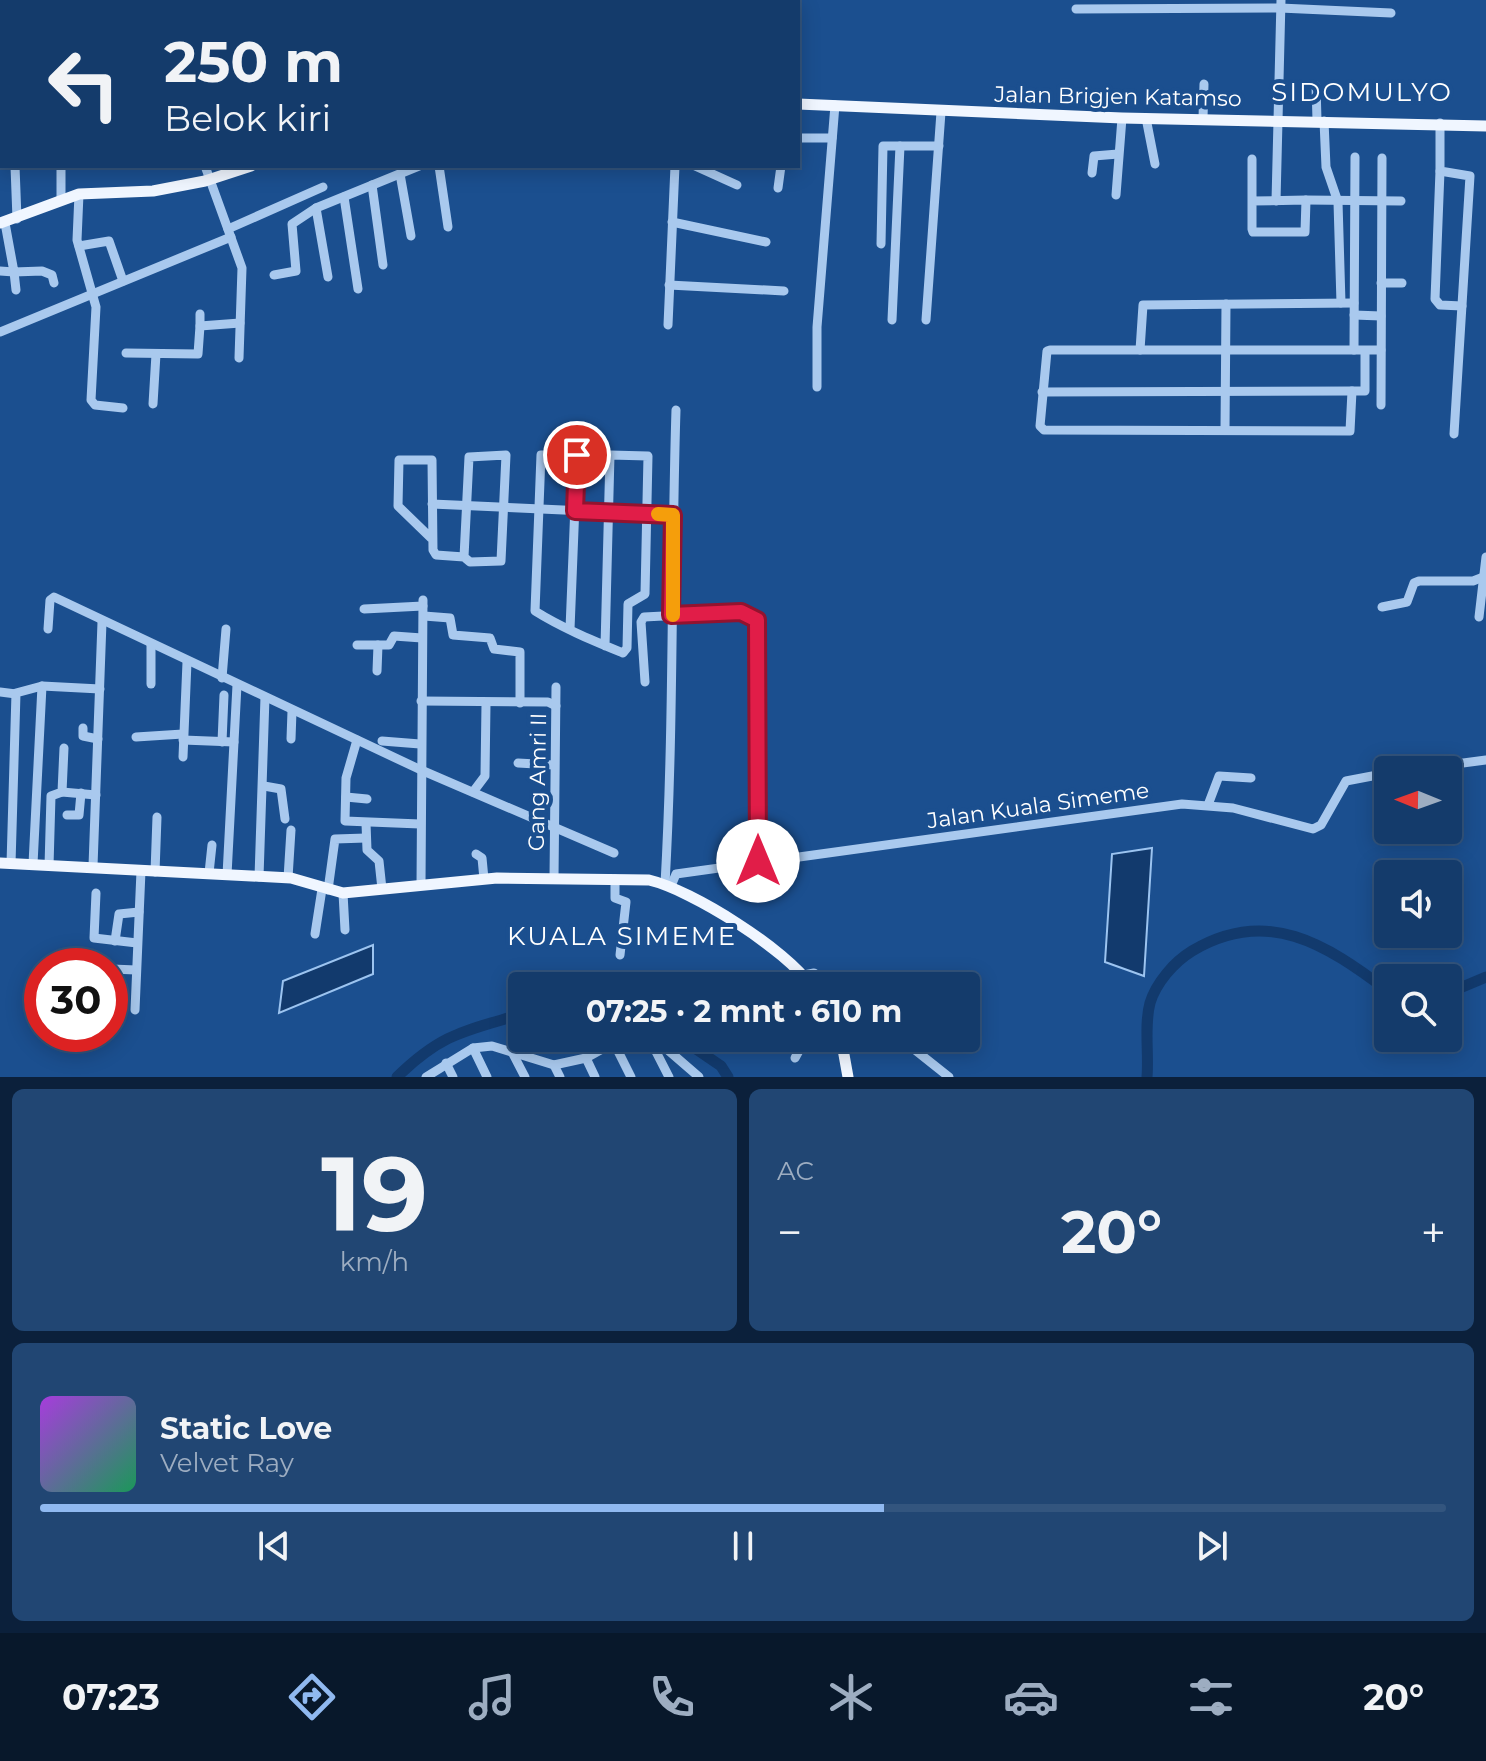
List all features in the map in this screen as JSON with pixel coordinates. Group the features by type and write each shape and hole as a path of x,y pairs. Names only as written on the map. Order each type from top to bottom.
{"main road":[{"name":"Jalan Brigjen Katamso","path":"800,104 1122,118 1486,126"},
{"path":"7,222 79,194 153,191 210,179 222,170"},
{"path":"5,863 288,878 343,893 484,879 615,879 668,885 755,936 800,972"},
{"path":"844,1052 848,1077"}],"street":[{"path":"1276,201 1281,4"},
{"path":"1076,9 1281,4 1391,13"},
{"path":"1203,118 1204,84"},
{"path":"1316,86 1326,167 1338,202 1341,303"},
{"path":"817,387 817,327 835,105"},
{"path":"926,320 941,112"},
{"path":"1116,195 1122,118"},
{"path":"1146,118 1155,164"},
{"path":"1440,123 1435,299 1440,305 1462,306"},
{"path":"800,138 832,138"},
{"path":"881,244 883,146 939,146"},
{"path":"892,320 900,146"},
{"path":"1092,173 1094,156 1118,154"},
{"path":"1355,157 1354,315 1365,391"},
{"path":"1381,405 1382,158"},
{"path":"1252,159 1253,232 1304,233 1306,200"},
{"path":"15,168 7,222 16,290"},
{"path":"61,168 61,199"},
{"path":"206,168 243,274 239,358"},
{"path":"274,275 296,271 292,224 316,208 414,168"},
{"path":"439,168 448,227"},
{"path":"668,325 675,168"},
{"path":"699,168 737,185"},
{"path":"778,188 781,168"},
{"path":"1440,171 1467,173 1470,176 1454,434"},
{"path":"400,174 411,236"},
{"path":"372,185 383,265"},
{"path":"0,332 230,233 323,187"},
{"path":"79,194 79,246 96,307 91,400 95,405 123,408"},
{"path":"344,197 358,289"},
{"path":"1252,201 1401,201"},
{"path":"316,208 328,277"},
{"path":"672,222 766,242"},
{"path":"79,246 109,241 123,281"},
{"path":"0,271 46,271 52,275 54,283"},
{"path":"1381,283 1402,283"},
{"path":"669,285 784,291"},
{"path":"1140,350 1141,306 1354,303"},
{"path":"1225,430 1226,304"},
{"path":"126,353 199,353 200,314"},
{"path":"1354,315 1381,316"},
{"path":"200,326 240,323"},
{"path":"1352,391 1350,431 1044,430 1040,423 1046,351 1381,350"},
{"path":"153,404 156,354"},
{"path":"1042,392 1381,391"},
{"path":"668,885 676,410"},
{"path":"431,538 398,506 399,460 433,461 431,538 436,555 464,557 470,562 500,562 506,455 469,457 464,557"},
{"path":"570,629 577,455 541,455 534,608 538,613 570,629 605,646 623,653 627,650 628,604 645,594 647,456 610,455 605,646"},
{"path":"432,504 673,515"},
{"path":"1479,617 1486,557"},
{"path":"1382,607 1407,602 1414,583 1419,581 1442,583 1484,576"},
{"path":"48,629 50,600 54,597 421,770 553,828 583,837 614,853"},
{"path":"421,885 423,607"},
{"path":"364,609 423,607 450,618 453,635 490,638 494,649 520,652 520,703"},
{"path":"645,682 642,619 741,612 757,620 758,861"},
{"path":"93,866 102,622"},
{"path":"222,678 226,629"},
{"path":"357,645 390,645 394,636 422,638"},
{"path":"151,645 151,684"},
{"path":"377,671 378,645"},
{"path":"183,757 187,662"},
{"path":"227,875 237,685"},
{"path":"0,692 16,694 42,686 100,689"},
{"path":"33,864 42,686"},
{"name":"Gang Amri II","path":"554,878 556,687"},
{"path":"5,863 16,694"},
{"path":"222,742 224,695"},
{"path":"259,877 265,697"},
{"path":"421,701 486,704 548,702 556,706"},
{"path":"473,792 485,776 486,704"},
{"path":"291,739 292,711"},
{"path":"83,728 83,736 98,739"},
{"path":"136,737 234,742"},
{"path":"357,740 346,778 345,821 420,824"},
{"path":"382,741 420,744"},
{"path":"62,792 64,748"},
{"path":"1462,763 1486,760"},
{"path":"518,763 554,765"},
{"path":"1208,805 1219,776 1251,778"},
{"name":"Jalan Kuala Simeme","path":"668,885 676,874 758,861 1182,804 1233,808 1313,829 1321,825 1346,781 1374,776"},
{"path":"264,786 281,789 285,819"},
{"path":"49,866 51,796 62,792 96,795"},
{"path":"67,815 79,815 81,793"},
{"path":"346,797 367,799"},
{"path":"155,872 157,817"},
{"path":"366,823 368,853 379,861 382,889"},
{"path":"288,878 291,830"},
{"path":"315,934 335,839 366,838"},
{"path":"209,873 212,845"},
{"path":"476,854 482,858 484,879"},
{"path":"135,1010 141,871"},
{"path":"615,879 615,898 626,904 620,955"},
{"path":"96,893 94,938 137,943"},
{"path":"343,893 345,930"},
{"path":"115,941 119,914 139,912"},
{"path":"128,970 136,970"},
{"path":"426,1077 473,1048 492,1046 508,1051"},
{"path":"473,1048 487,1077"},
{"path":"512,1052 554,1065 586,1058 597,1052"},
{"path":"512,1052 525,1077"},
{"path":"622,1052 631,1077"},
{"path":"658,1052 669,1077"},
{"path":"669,1052 699,1077"},
{"path":"795,1058 798,1052"},
{"path":"918,1052 949,1077"},
{"path":"586,1058 595,1077"},
{"path":"446,1063 453,1077"},
{"path":"554,1065 560,1077"}],"water":[{"path":"1152,848 1144,976 1105,962 1112,854"},
{"path":"373,945 373,974 279,1013 283,981"}],"waterway":[{"path":"1147,1077 1148,1012 1157,988 1172,967 1185,956 1219,938 1271,931 1295,936 1342,959 1374,981"},
{"path":"1462,987 1486,977"},
{"path":"397,1077 441,1042 508,1018"},
{"path":"700,1052 721,1066 728,1077"}],"slow traffic":[{"path":"658,514 673,515 673,615"}],"district":[{"name":"SIDOMULYO","path":"1362,92"},
{"name":"KUALA SIMEME","path":"622,936"}],"route":[{"path":"577,455 575,511 673,515 671,615 741,612 757,620 758,861"}]}
